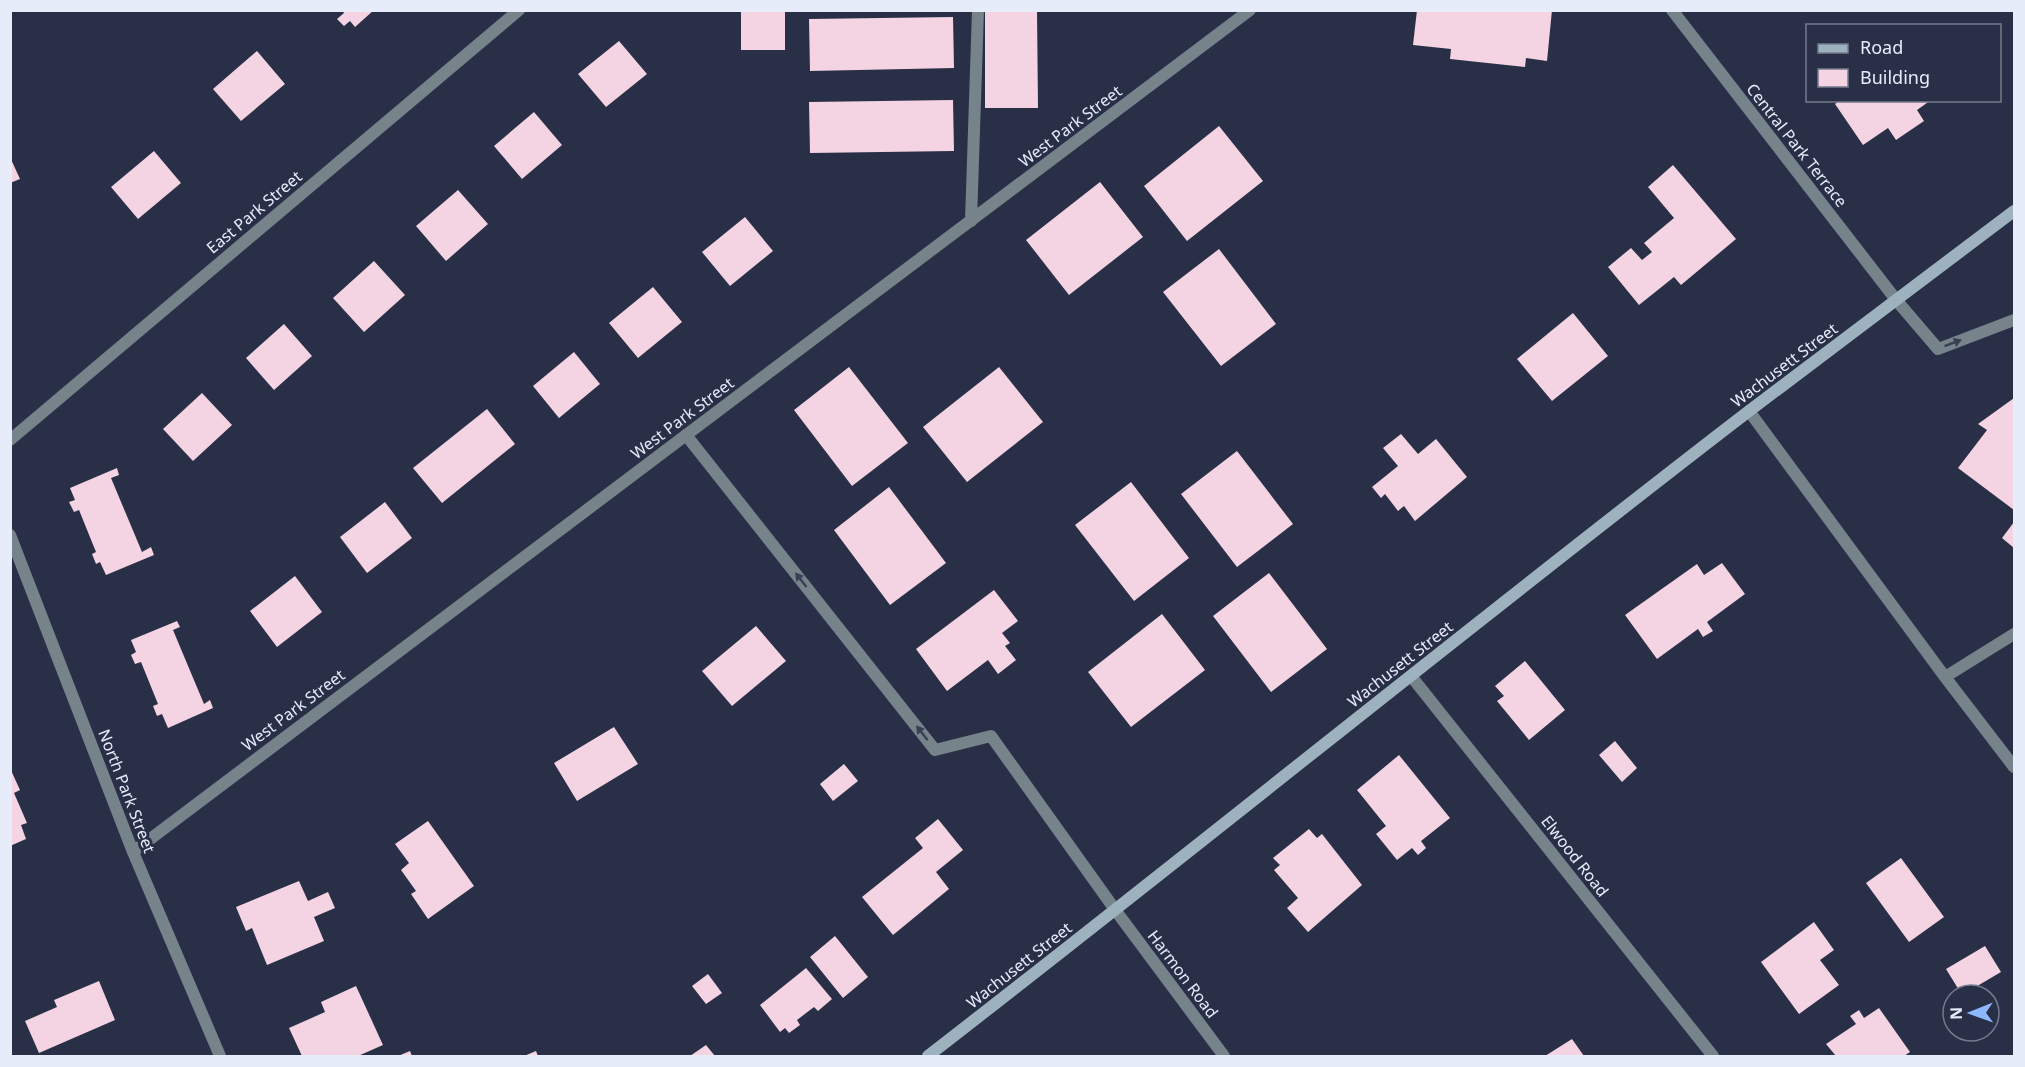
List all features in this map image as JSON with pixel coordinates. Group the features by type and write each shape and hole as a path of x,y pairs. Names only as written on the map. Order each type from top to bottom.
{"street":[{"name":"East Park Street","path":"10,440 519,10"},
{"path":"971,221 978,10"},
{"name":"West Park Street","path":"133,852 1250,10"},
{"name":"Central Park Terrace","path":"1671,10 1897,301 1938,349 2014,320"},
{"name":"Wachusett Street","path":"928,1056 1116,911 1749,411 2014,211"},
{"path":"1749,411 2014,767"},
{"name":"Harmon Road","path":"686,435 935,750 991,736 1116,911 1224,1056"},
{"name":"North Park Street","path":"10,535 133,852 220,1056"},
{"path":"1945,677 2014,634"},
{"name":"Elwood Road","path":"1411,676 1713,1056"}],"building":[{"path":"342,10 374,10 355,27 350,21 344,26 337,19 344,13"},
{"path":"741,10 785,10 785,50 741,50"},
{"path":"985,10 1037,10 1038,108 985,108"},
{"path":"1417,10 1552,10 1547,61 1526,58 1525,67 1450,59 1451,49 1413,45"},
{"path":"953,17 954,68 810,71 809,19"},
{"path":"619,41 647,74 606,107 578,74"},
{"path":"257,51 285,84 241,121 213,89"},
{"path":"953,100 954,151 810,153 809,102"},
{"path":"1838,102 1928,102 1917,110 1924,121 1896,140 1888,128 1863,145 1835,104"},
{"path":"534,112 562,145 522,179 494,146"},
{"path":"1219,126 1263,181 1187,241 1144,186"},
{"path":"154,151 181,183 138,219 111,187"},
{"path":"10,157 20,179 10,183"},
{"path":"1673,165 1736,239 1681,285 1674,277 1639,305 1608,267 1631,248 1642,260 1652,252 1644,243 1674,218 1648,187"},
{"path":"1100,182 1143,237 1069,295 1026,240"},
{"path":"458,190 488,224 446,261 416,226"},
{"path":"745,217 773,251 730,286 702,252"},
{"path":"1219,249 1276,324 1221,366 1163,292"},
{"path":"374,261 405,295 364,332 333,298"},
{"path":"653,287 682,322 638,358 609,323"},
{"path":"1573,313 1608,356 1552,401 1517,359"},
{"path":"284,324 312,356 274,390 246,358"},
{"path":"574,352 600,384 559,418 533,386"},
{"path":"849,367 908,443 852,486 794,410"},
{"path":"999,367 1043,422 967,482 923,427"},
{"path":"202,393 232,425 193,461 163,429"},
{"path":"2014,398 2014,510 1958,468 1987,430 1978,424"},
{"path":"487,409 515,444 442,503 413,468"},
{"path":"1401,434 1418,454 1436,439 1467,477 1415,521 1404,506 1398,511 1385,494 1381,498 1372,487 1398,466 1383,448"},
{"path":"1237,451 1293,524 1237,567 1181,494"},
{"path":"117,468 119,475 111,478 142,552 151,547 154,555 106,575 100,562 96,564 92,554 96,552 79,510 74,512 69,502 75,500 70,488"},
{"path":"1131,482 1189,558 1134,601 1075,525"},
{"path":"889,487 946,563 890,605 834,530"},
{"path":"385,502 412,538 367,573 340,537"},
{"path":"2014,522 2014,548 2002,538"},
{"path":"1722,563 1745,594 1707,622 1713,631 1703,637 1698,629 1657,659 1625,615 1697,564 1704,575"},
{"path":"1269,573 1327,649 1271,692 1213,616"},
{"path":"295,576 322,612 277,647 250,611"},
{"path":"994,590 1018,621 1002,633 1010,643 1005,646 1016,660 998,674 988,660 947,691 916,649"},
{"path":"1162,614 1205,670 1131,727 1088,672"},
{"path":"177,621 180,627 173,630 204,704 210,700 213,708 168,728 162,714 157,716 153,706 158,704 141,662 135,664 131,655 136,652 131,640"},
{"path":"756,626 786,661 732,706 702,671"},
{"path":"1525,661 1565,710 1529,740 1497,701 1504,696 1495,686"},
{"path":"614,727 638,764 577,801 554,763"},
{"path":"1615,741 1637,768 1622,782 1599,755"},
{"path":"1399,755 1450,818 1421,841 1426,848 1418,855 1412,848 1397,860 1376,834 1386,826 1357,790"},
{"path":"844,764 858,781 833,801 820,784"},
{"path":"10,768 20,790 14,793 27,823 21,825 26,839 10,846"},
{"path":"938,819 963,850 936,872 949,889 893,935 862,897 923,848 915,838"},
{"path":"428,821 474,886 428,919 411,894 416,891 401,870 409,863 395,844"},
{"path":"1309,829 1317,838 1322,834 1362,885 1308,932 1287,908 1298,898 1274,870 1280,865 1273,858"},
{"path":"1901,858 1944,917 1909,942 1866,883"},
{"path":"299,881 308,901 328,892 335,908 314,917 324,941 267,965 252,928 246,931 236,907"},
{"path":"1814,922 1834,950 1820,960 1839,985 1799,1014 1761,962"},
{"path":"835,936 868,977 843,998 810,957"},
{"path":"1985,946 2001,972 1982,983 1955,983 1946,969"},
{"path":"806,968 832,999 818,1011 814,1007 797,1020 800,1025 789,1033 785,1028 780,1032 760,1005"},
{"path":"708,974 722,993 706,1004 692,986"},
{"path":"99,981 115,1020 39,1053 25,1021 57,1007 54,1000"},
{"path":"356,986 383,1045 358,1056 302,1056 289,1028 325,1012 321,1002"},
{"path":"1879,1008 1910,1052 1904,1056 1836,1056 1826,1044 1856,1024 1850,1016 1859,1010 1864,1018"},
{"path":"1572,1039 1584,1056 1545,1056"},
{"path":"706,1045 715,1056 690,1056"},
{"path":"410,1051 412,1056 398,1056"},
{"path":"536,1051 538,1056 524,1056"}]}
